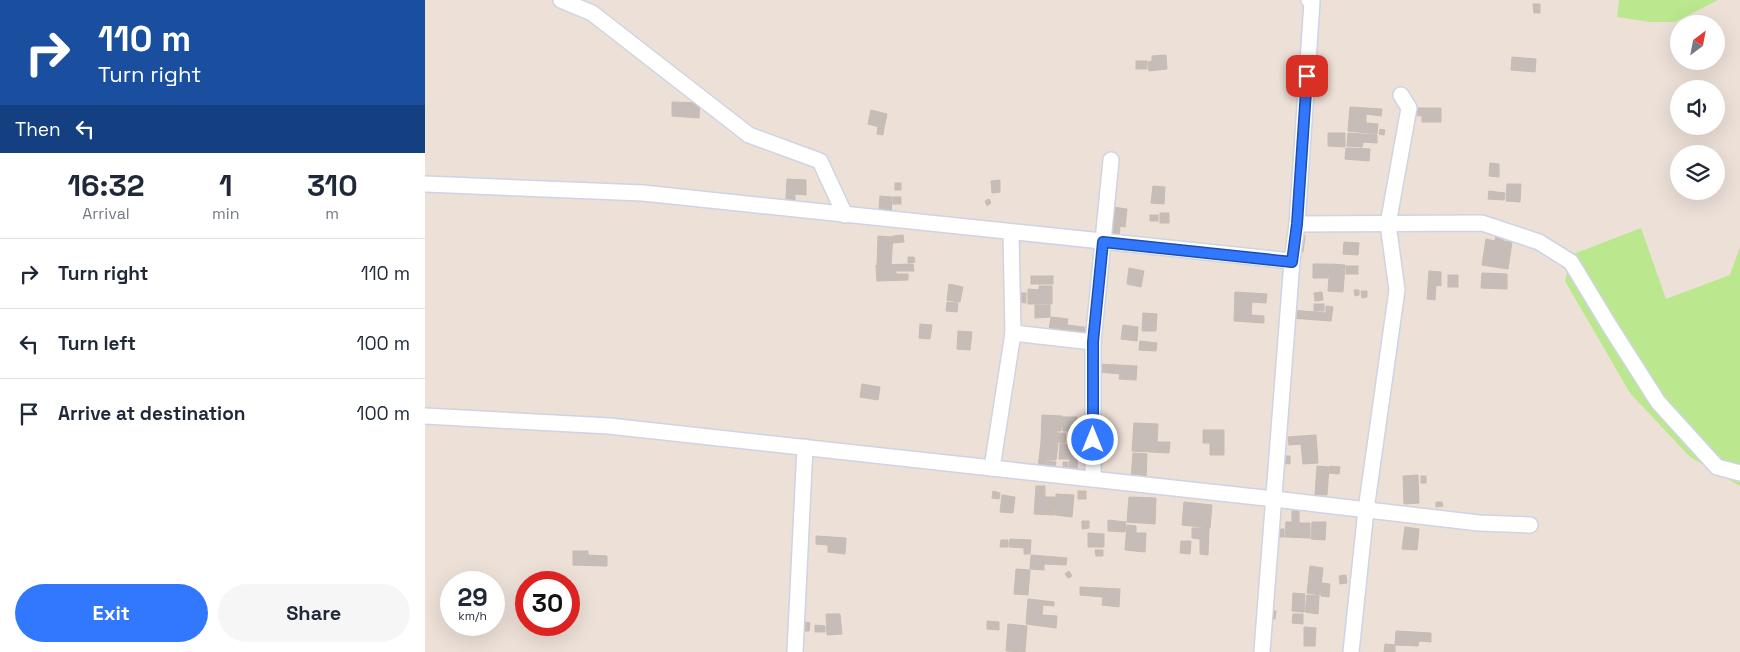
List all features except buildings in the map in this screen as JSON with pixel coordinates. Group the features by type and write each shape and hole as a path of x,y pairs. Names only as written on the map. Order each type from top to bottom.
{"street":[{"path":"561,0 592,13 749,135 820,161 845,215"},
{"path":"1262,651 1292,262 1297,224 1311,1"},
{"path":"1351,652 1366,510 1397,290 1388,224 1409,108 1401,95"},
{"path":"1093,479 1093,342 1111,160"},
{"path":"425,184 643,194 1292,262"},
{"path":"1297,224 1482,223 1539,242 1571,262 1658,402 1717,467 1740,473"},
{"path":"992,468 1013,333 1011,232"},
{"path":"1013,333 1093,342"},
{"path":"425,416 609,426 1274,499 1479,524 1530,525"},
{"path":"795,652 805,447"}],"green space":[{"path":"1619,0 1718,0 1689,15 1670,15 1670,22 1651,22 1617,17"},
{"path":"1641,228 1666,299 1730,275 1740,247 1740,486 1690,457 1630,393 1565,281 1571,255"}],"route":[{"path":"1093,440 1093,342 1103,242 1292,262 1297,224 1307,76"}]}
